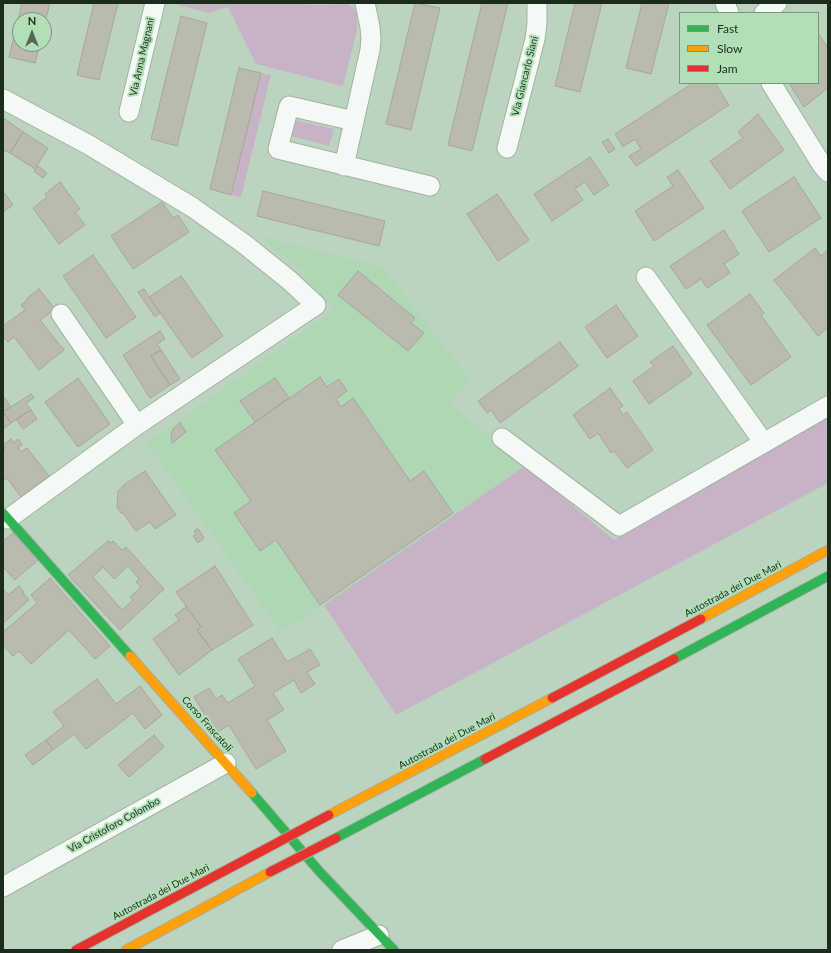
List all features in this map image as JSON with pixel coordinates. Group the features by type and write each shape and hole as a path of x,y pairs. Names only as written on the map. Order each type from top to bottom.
{"main road":[{"name":"Corso Frascatoli","path":"6,516 226,763 319,871 394,950"},
{"name":"Autostrada dei Due Mari","path":"76,950 828,550"},
{"path":"126,950 828,576"}],"street":[{"name":"Via Anna Magnani","path":"129,112 155,3"},
{"path":"344,166 370,45 370,27 365,3"},
{"name":"Via Giancarlo Siani","path":"507,148 535,39 538,23 537,3"},
{"path":"765,12 777,3"},
{"path":"771,84 822,165 828,172"},
{"path":"3,99 90,146 192,207 243,243 316,304 6,516"},
{"path":"354,121 289,106 278,150 430,186"},
{"path":"646,277 764,443"},
{"path":"60,314 137,425"},
{"path":"502,438 619,526 828,406"},
{"name":"Via Cristoforo Colombo","path":"3,887 226,763"},
{"path":"342,950 379,935"}],"shaded area":[{"path":"171,3 348,4 355,9 357,15 357,30 343,86 256,64 228,7 209,13"},
{"path":"261,73 271,75 241,197 231,195"},
{"path":"295,120 334,129 329,146 291,136"},
{"path":"256,235 382,266 472,382 449,403 525,466 324,605 280,631 147,443 335,309 305,281 304,272"},
{"path":"828,417 828,483 396,715 324,605 525,466 614,540"}],"building":[{"path":"22,3 50,3 48,12 20,12"},
{"path":"94,3 118,3 99,80 77,75"},
{"path":"415,3 440,8 411,130 386,124"},
{"path":"482,3 508,3 472,151 448,145"},
{"path":"575,3 602,3 580,92 555,86"},
{"path":"642,3 669,3 651,74 626,68"},
{"path":"181,16 207,23 177,146 151,139"},
{"path":"819,34 828,48 828,88 804,107 790,84 819,84"},
{"path":"12,45 12,52 38,52 35,63 9,57"},
{"path":"239,68 261,73 231,195 210,189"},
{"path":"691,84 716,84 729,105 636,166 629,156 641,149 635,139 623,147 615,134"},
{"path":"758,114 784,150 730,189 710,161 743,138 738,132"},
{"path":"5,119 23,132 10,153 3,150 3,121"},
{"path":"23,132 48,148 35,169 10,153"},
{"path":"608,139 615,149 609,153 602,142"},
{"path":"590,157 609,185 594,195 585,182 575,189 583,200 552,221 534,194"},
{"path":"38,166 47,173 43,178 34,171"},
{"path":"678,170 704,208 654,241 635,211 673,186 667,177"},
{"path":"794,177 821,218 769,252 742,211"},
{"path":"60,182 80,209 75,212 85,225 59,244 33,208 47,197 45,194"},
{"path":"3,191 13,205 3,212"},
{"path":"263,191 385,221 379,246 257,216"},
{"path":"497,194 529,240 498,261 467,214"},
{"path":"162,202 173,218 178,215 189,232 133,269 111,236"},
{"path":"724,230 739,254 724,264 730,273 707,288 701,279 686,289 670,266"},
{"path":"815,248 821,256 828,250 828,328 818,336 774,280"},
{"path":"93,255 136,317 106,338 63,276"},
{"path":"358,271 415,318 411,323 424,333 408,351 338,295"},
{"path":"181,276 223,336 192,358 149,297"},
{"path":"39,289 55,309 40,320 64,350 39,370 14,337 8,342 3,336 3,326 25,310 21,305 28,299 27,298"},
{"path":"144,289 160,313 155,317 138,292"},
{"path":"750,294 764,313 761,315 791,357 751,385 707,325"},
{"path":"616,305 638,336 607,358 585,327"},
{"path":"160,331 165,339 157,344 161,350 151,356 170,385 150,398 123,355"},
{"path":"560,342 578,366 500,423 491,410 487,413 478,401"},
{"path":"673,346 692,374 649,404 633,381 654,366 650,362"},
{"path":"161,350 180,379 170,385 151,356"},
{"path":"320,377 327,387 339,379 347,391 336,399 341,407 353,398 410,481 424,471 453,513 320,605 276,540 260,551 234,513 251,501 215,450"},
{"path":"78,378 110,424 78,447 45,402"},
{"path":"275,378 289,398 255,422 240,401"},
{"path":"610,388 623,406 619,409 623,415 627,412 653,450 627,468 614,451 611,453 598,433 590,439 573,415"},
{"path":"31,394 34,398 26,403 31,410 11,423 3,412"},
{"path":"3,396 11,407 3,412"},
{"path":"31,410 37,419 23,429 16,419"},
{"path":"3,412 11,423 3,429"},
{"path":"180,423 186,432 172,443 171,434 174,428"},
{"path":"11,439 13,443 18,439 22,445 18,447 21,452 27,448 49,476 21,497 7,478 3,481 3,451 5,449 3,445"},
{"path":"145,471 176,515 155,529 150,522 136,531 117,507 118,491 125,484"},
{"path":"198,529 204,538 198,543 193,536 196,534 194,531"},
{"path":"13,533 38,560 15,580 3,567 3,541"},
{"path":"108,541 111,543 113,541 122,550 126,547 164,589 120,630 68,575","holes":["128,566 139,579 136,582 141,587 130,597 133,600 122,610 93,577 103,567 114,579"]},
{"path":"215,566 253,625 212,650 197,630 201,627 176,592"},
{"path":"50,578 110,646 95,659 69,630 31,664 19,651 13,656 3,645 3,632 37,603 31,595"},
{"path":"19,586 29,600 3,623 3,589 8,595"},
{"path":"186,607 201,627 197,630 212,650 179,675 153,639 179,620 175,615"},
{"path":"272,638 287,662 310,649 320,665 307,672 315,684 301,693 294,680 273,693 284,710 267,720 286,751 256,769 229,725 216,733 194,697 209,688 216,699 222,695 228,703 255,686 238,659"},
{"path":"97,679 116,704 140,686 162,715 145,729 133,713 86,749 74,734 53,750 46,740 64,726 53,712"},
{"path":"154,735 164,747 129,777 118,765"},
{"path":"46,740 53,750 33,765 25,755"}],"traffic: fast":[{"path":"3,513 130,656"},
{"path":"674,659 828,576"},
{"path":"336,838 485,759"},
{"path":"252,793 319,871 394,950"}],"traffic: slow":[{"path":"701,619 828,550"},
{"path":"130,656 252,793"},
{"path":"329,815 552,698"},
{"path":"126,950 270,872"}],"traffic: jam":[{"path":"552,698 701,619"},
{"path":"485,759 674,659"},
{"path":"258,853 329,815"},
{"path":"270,872 336,838"},
{"path":"76,950 258,853"}]}
